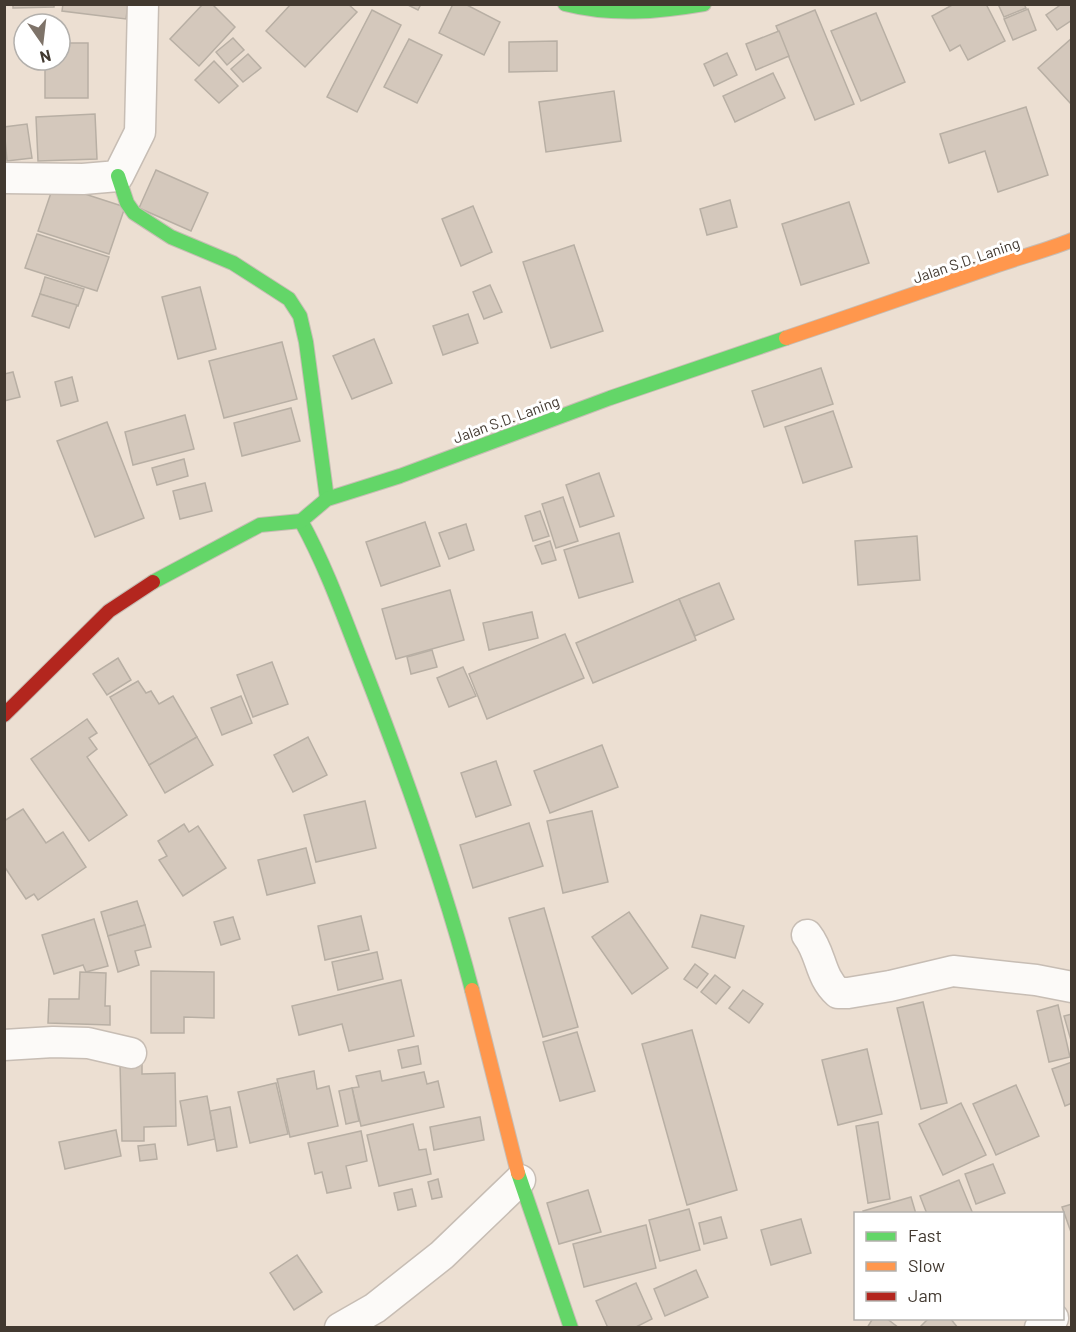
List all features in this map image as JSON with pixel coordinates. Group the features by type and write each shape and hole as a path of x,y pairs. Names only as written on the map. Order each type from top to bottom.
{"street":[{"path":"143,4 140,132 118,176 127,203 134,213 171,237 233,262 289,299 300,316 306,342 327,499"},
{"path":"565,4 576,8 622,12 704,4"},
{"path":"4,178 83,179 118,176"},
{"name":"Jalan S.D. Laning","path":"300,520 327,499 400,476 609,398 1000,264 1043,252 1071,240"},
{"path":"4,715 109,611 157,579 260,525 300,520 320,556 388,729 453,917 520,1180 571,1328"},
{"path":"807,935 814,944 828,983 838,993 890,986 953,972 1036,980 1071,987"},
{"path":"4,1045 53,1042 88,1043 131,1053"},
{"path":"340,1328 375,1308 442,1255 520,1180"}],"building":[{"path":"13,4 54,4 54,7 13,8"},
{"path":"63,4 128,4 126,19 62,11"},
{"path":"203,4 212,4 235,27 199,66 170,39"},
{"path":"291,4 348,4 357,12 305,67 266,31"},
{"path":"406,4 421,4 418,10"},
{"path":"453,4 465,4 500,22 484,55 439,33"},
{"path":"954,4 986,4 1005,41 968,60 960,45 950,51 932,16"},
{"path":"998,4 1024,4 1026,8 1004,17"},
{"path":"1062,4 1072,4 1072,20 1057,30 1046,15"},
{"path":"1028,9 1036,30 1013,40 1004,19"},
{"path":"372,10 401,25 357,112 327,97"},
{"path":"815,10 854,104 815,120 776,26"},
{"path":"876,13 905,82 861,101 831,31"},
{"path":"779,31 789,56 756,70 746,44"},
{"path":"233,38 244,50 227,65 216,52"},
{"path":"1072,38 1072,105 1038,68"},
{"path":"409,39 442,55 417,103 384,87"},
{"path":"557,41 557,71 509,72 509,42"},
{"path":"72,43 88,43 88,98 45,98 45,72 72,72"},
{"path":"727,53 737,75 714,86 704,64"},
{"path":"248,54 261,68 243,82 231,69"},
{"path":"214,61 238,86 219,103 195,80"},
{"path":"773,73 785,98 735,122 723,96"},
{"path":"614,91 621,141 546,152 539,102"},
{"path":"1026,107 1048,175 998,192 985,151 949,163 940,134"},
{"path":"95,114 97,159 38,161 36,117"},
{"path":"27,124 32,158 7,161 4,127"},
{"path":"156,170 208,193 191,231 139,208"},
{"path":"54,184 125,207 109,254 38,231"},
{"path":"730,200 737,227 707,235 700,209"},
{"path":"849,202 869,263 801,285 782,224"},
{"path":"473,206 492,252 461,266 442,219"},
{"path":"37,234 109,257 97,291 25,268"},
{"path":"574,245 603,331 551,348 523,262"},
{"path":"45,277 84,289 78,306 40,294"},
{"path":"490,285 502,312 484,319 473,292"},
{"path":"200,287 216,349 178,359 162,297"},
{"path":"40,294 77,305 69,328 32,316"},
{"path":"468,314 478,343 443,355 433,326"},
{"path":"374,339 392,383 352,399 333,356"},
{"path":"282,342 297,399 224,418 209,361"},
{"path":"821,368 833,404 764,427 752,391"},
{"path":"13,372 20,397 4,401 4,374"},
{"path":"72,377 78,401 61,406 55,382"},
{"path":"291,408 300,441 242,456 234,423"},
{"path":"833,411 852,467 803,483 785,427"},
{"path":"185,415 194,449 133,465 125,432"},
{"path":"107,422 144,518 95,537 57,441"},
{"path":"184,459 188,476 157,485 152,468"},
{"path":"599,473 614,516 580,527 566,485"},
{"path":"205,483 212,511 180,519 173,491"},
{"path":"563,497 578,541 556,548 542,504"},
{"path":"540,511 549,536 533,541 525,516"},
{"path":"425,522 440,566 381,586 366,542"},
{"path":"466,524 474,550 449,559 439,533"},
{"path":"619,533 633,582 579,598 564,550"},
{"path":"917,536 920,580 858,585 855,541"},
{"path":"550,541 556,560 542,564 535,546"},
{"path":"719,583 734,619 695,636 679,599"},
{"path":"450,590 464,640 396,659 382,609"},
{"path":"679,599 696,640 593,683 576,643"},
{"path":"532,612 538,638 489,650 483,623"},
{"path":"565,634 584,678 487,719 469,674"},
{"path":"432,650 437,667 411,674 407,657"},
{"path":"118,658 131,680 107,695 93,674"},
{"path":"272,662 288,704 253,717 237,675"},
{"path":"463,667 476,696 449,707 437,678"},
{"path":"138,681 146,693 151,691 159,704 173,696 197,737 149,765 110,697"},
{"path":"241,696 252,723 222,735 211,708"},
{"path":"87,719 97,733 89,738 97,749 87,757 127,815 89,841 31,759"},
{"path":"197,737 213,765 165,793 149,765"},
{"path":"308,737 327,775 293,792 274,755"},
{"path":"602,745 618,787 550,813 534,771"},
{"path":"496,761 511,805 476,817 461,773"},
{"path":"365,801 376,848 316,862 304,815"},
{"path":"23,809 46,843 63,832 86,867 38,900 34,894 26,899 4,866 4,821"},
{"path":"592,811 608,882 563,893 547,821"},
{"path":"529,823 543,866 473,888 460,845"},
{"path":"184,824 189,832 198,826 226,868 183,896 159,860 167,856 158,841"},
{"path":"306,848 315,883 267,895 258,860"},
{"path":"137,901 145,925 108,936 101,912"},
{"path":"544,908 578,1027 543,1037 509,918"},
{"path":"629,912 668,968 632,994 592,937"},
{"path":"701,915 744,926 735,958 692,947"},
{"path":"361,916 369,950 325,960 318,926"},
{"path":"233,917 240,939 221,945 214,922"},
{"path":"94,919 108,966 86,972 83,965 54,974 42,935"},
{"path":"145,925 151,947 135,951 139,965 118,972 108,936"},
{"path":"377,952 383,979 338,990 332,962"},
{"path":"695,964 708,974 697,988 684,979"},
{"path":"151,971 214,972 214,1018 184,1017 184,1033 151,1033"},
{"path":"80,972 106,973 105,1006 110,1006 110,1025 48,1023 49,999 79,999"},
{"path":"715,975 730,987 716,1004 701,992"},
{"path":"401,980 414,1036 349,1051 342,1024 299,1035 292,1006"},
{"path":"743,990 763,1004 749,1023 729,1008"},
{"path":"923,1002 947,1103 921,1109 897,1008"},
{"path":"1058,1005 1070,1057 1049,1062 1037,1011"},
{"path":"1072,1014 1072,1044 1064,1016"},
{"path":"692,1030 737,1190 687,1205 642,1044"},
{"path":"577,1032 595,1091 560,1101 543,1042"},
{"path":"418,1046 421,1064 402,1068 398,1050"},
{"path":"867,1049 882,1114 838,1125 822,1060"},
{"path":"1072,1062 1072,1103 1065,1106 1052,1069"},
{"path":"120,1064 142,1064 142,1074 175,1073 176,1126 144,1127 144,1141 122,1141"},
{"path":"314,1071 317,1089 329,1086 338,1126 290,1137 277,1079"},
{"path":"380,1071 382,1081 424,1072 427,1084 438,1081 444,1107 361,1126 352,1088 359,1087 356,1076"},
{"path":"276,1083 288,1134 250,1143 238,1092"},
{"path":"1016,1085 1039,1136 996,1155 973,1104"},
{"path":"352,1088 359,1121 346,1124 339,1091"},
{"path":"207,1096 215,1139 188,1145 180,1101"},
{"path":"961,1103 986,1155 943,1175 919,1124"},
{"path":"230,1107 237,1147 217,1151 210,1111"},
{"path":"480,1117 484,1140 434,1150 430,1127"},
{"path":"878,1122 890,1199 868,1203 856,1126"},
{"path":"413,1124 419,1150 426,1149 431,1174 379,1186 367,1135"},
{"path":"116,1130 121,1156 65,1169 59,1142"},
{"path":"361,1131 367,1161 346,1166 351,1188 327,1193 322,1172 315,1174 308,1143"},
{"path":"155,1144 157,1159 140,1161 138,1146"},
{"path":"993,1164 1005,1193 976,1204 965,1174"},
{"path":"438,1179 442,1197 432,1199 428,1182"},
{"path":"959,1180 972,1212 926,1212 920,1196"},
{"path":"412,1189 416,1206 398,1210 394,1193"},
{"path":"588,1190 601,1232 559,1244 547,1203"},
{"path":"911,1197 915,1212 863,1212"},
{"path":"1072,1204 1072,1235 1064,1212 1062,1207"},
{"path":"689,1209 700,1250 660,1261 649,1220"},
{"path":"721,1217 727,1238 704,1244 699,1223"},
{"path":"801,1219 811,1253 771,1265 761,1230"},
{"path":"646,1225 656,1268 584,1287 573,1244"},
{"path":"297,1255 322,1292 294,1310 270,1273"},
{"path":"696,1270 708,1297 665,1316 654,1289"},
{"path":"636,1283 652,1319 634,1328 608,1328 596,1301"},
{"path":"872,1320 889,1320 899,1328 867,1328"},
{"path":"927,1320 952,1320 958,1328 919,1328"}],"traffic: fast":[{"path":"565,4 600,10 635,12 704,4"},
{"path":"118,176 127,203 134,213 171,237 233,263 289,299 300,316 306,342 327,499"},
{"path":"153,582 260,525 301,521 327,499 400,476 610,398 786,338"},
{"path":"301,521 336,597 396,753 437,871 472,990"},
{"path":"518,1173 571,1328"}],"traffic: slow":[{"path":"786,338 1072,240"},
{"path":"472,990 518,1173"}],"traffic: jam":[{"path":"4,715 109,611 153,582"}]}
